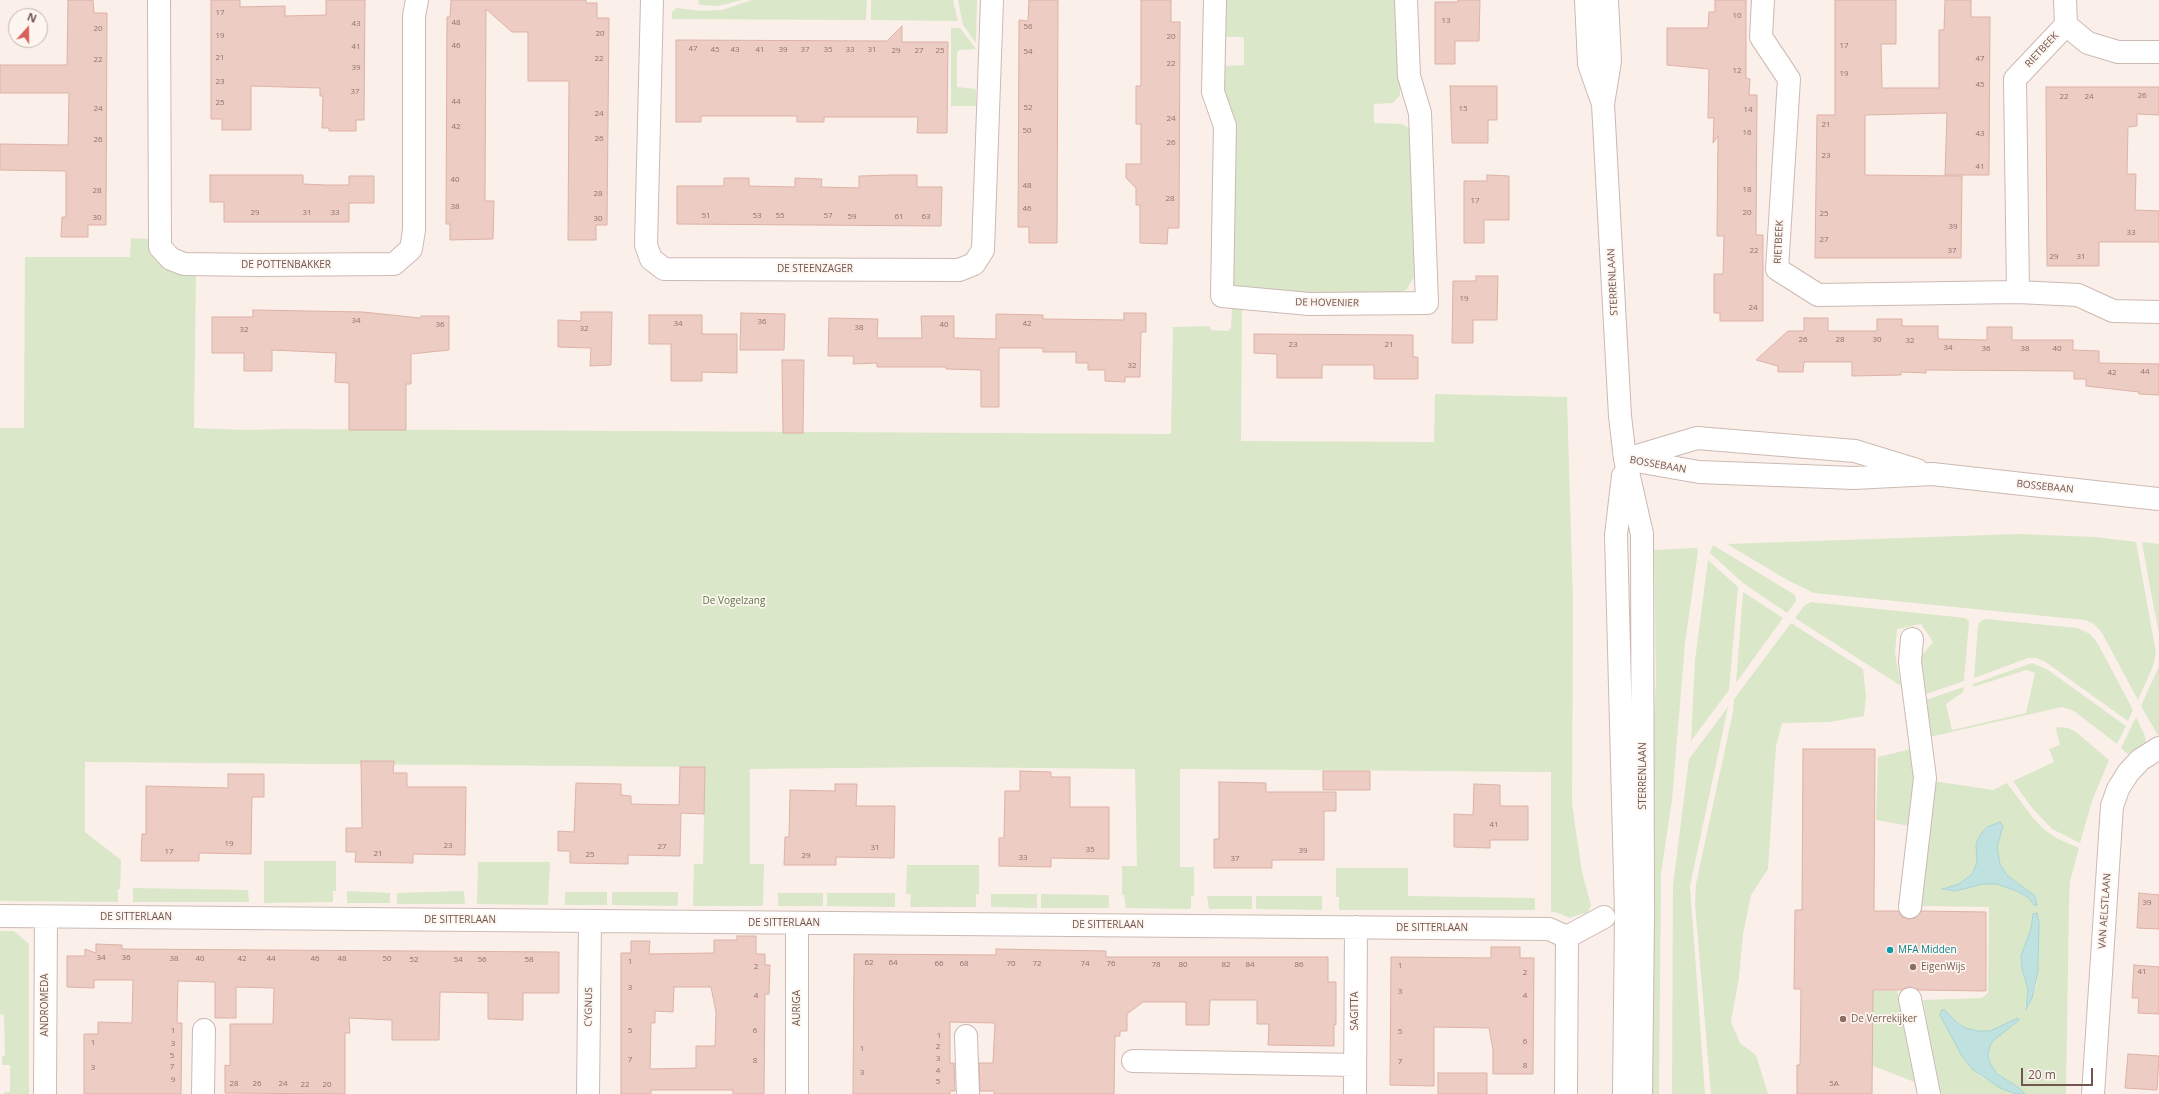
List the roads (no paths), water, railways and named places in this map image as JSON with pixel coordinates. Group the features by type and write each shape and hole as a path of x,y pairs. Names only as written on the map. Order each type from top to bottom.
{"street":[{"name":"DE POTTENBAKKER","path":"159,0 160,247 170,260 184,264 258,265 394,264 411,249 414,230 414,16 417,0"},
{"name":"DE STEENZAGER","path":"652,0 646,245 651,259 664,269 959,270 974,264 983,250 992,0"},
{"name":"DE HOVENIER","path":"1215,0 1213,92 1225,126 1222,296 1309,304 1427,303 1420,113 1409,76 1406,0"},
{"name":"STERRENLAAN","path":"1586,0 1589,64 1603,104"},
{"name":"STERRENLAAN","path":"1607,0 1610,61 1603,104 1620,416 1625,459 1642,534 1643,914 1641,1094"},
{"name":"RIETBEEK","path":"1763,0 1762,37 1789,79 1777,269 1818,295 2018,292 2078,295 2113,312 2159,312"},
{"path":"2065,0 2066,25 2088,43 2118,52 2159,52"},
{"name":"RIETBEEK","path":"2018,292 2015,79 2066,25"},
{"name":"BOSSEBAAN","path":"1625,459 1697,438 1855,451 1932,474"},
{"name":"STERRENLAAN","path":"1624,1094 1626,914 1616,535 1625,459"},
{"name":"BOSSEBAAN","path":"1625,459 1699,472 1854,478 1932,474 2159,499"},
{"path":"1910,907 1925,778 1910,662 1912,639"},
{"name":"VAN AELSTLAAN","path":"2093,1094 2112,806 2118,789 2128,773 2140,760 2159,748"},
{"name":"DE SITTERLAAN","path":"0,916 1549,929 1567,937"},
{"name":"ANDROMEDA","path":"45,1094 46,917"},
{"path":"1566,1094 1567,937 1604,917"},
{"name":"CYGNUS","path":"588,1094 590,921"},
{"name":"AURIGA","path":"797,1094 798,923"},
{"name":"SAGITTA","path":"1355,1094 1356,927"},
{"path":"1910,999 1929,1094"},
{"path":"203,1094 204,1030"},
{"path":"966,1036 968,1094"},
{"path":"1133,1061 1355,1065"}],"water":[{"path":"2000,822 2003,826 1997,847 2000,864 2007,875 2035,896 2037,905 2034,905 2029,898 2017,891 1997,884 1983,884 1955,891 1942,889 1959,884 1972,874 1977,863 1976,844 1980,835 1987,827"},
{"path":"2037,913 2039,922 2038,971 2032,998 2026,1010 2028,989 2022,969 2021,956 2031,929 2033,914"},
{"path":"1942,1010 1945,1010 1956,1022 1965,1028 1978,1031 1990,1031 2018,1018 2019,1020 1994,1040 1990,1046 1988,1056 1990,1063 1997,1074 2018,1087 2025,1094 2016,1094 2000,1088 1972,1069 1962,1056 1940,1015"}],"place":[{"name":"MFA Midden","path":"1890,950"},
{"name":"EigenWijs","path":"1913,967"},
{"name":"De Verrekijker","path":"1843,1019"}],"park label":[{"name":"De Vogelzang","path":"734,601"}]}
